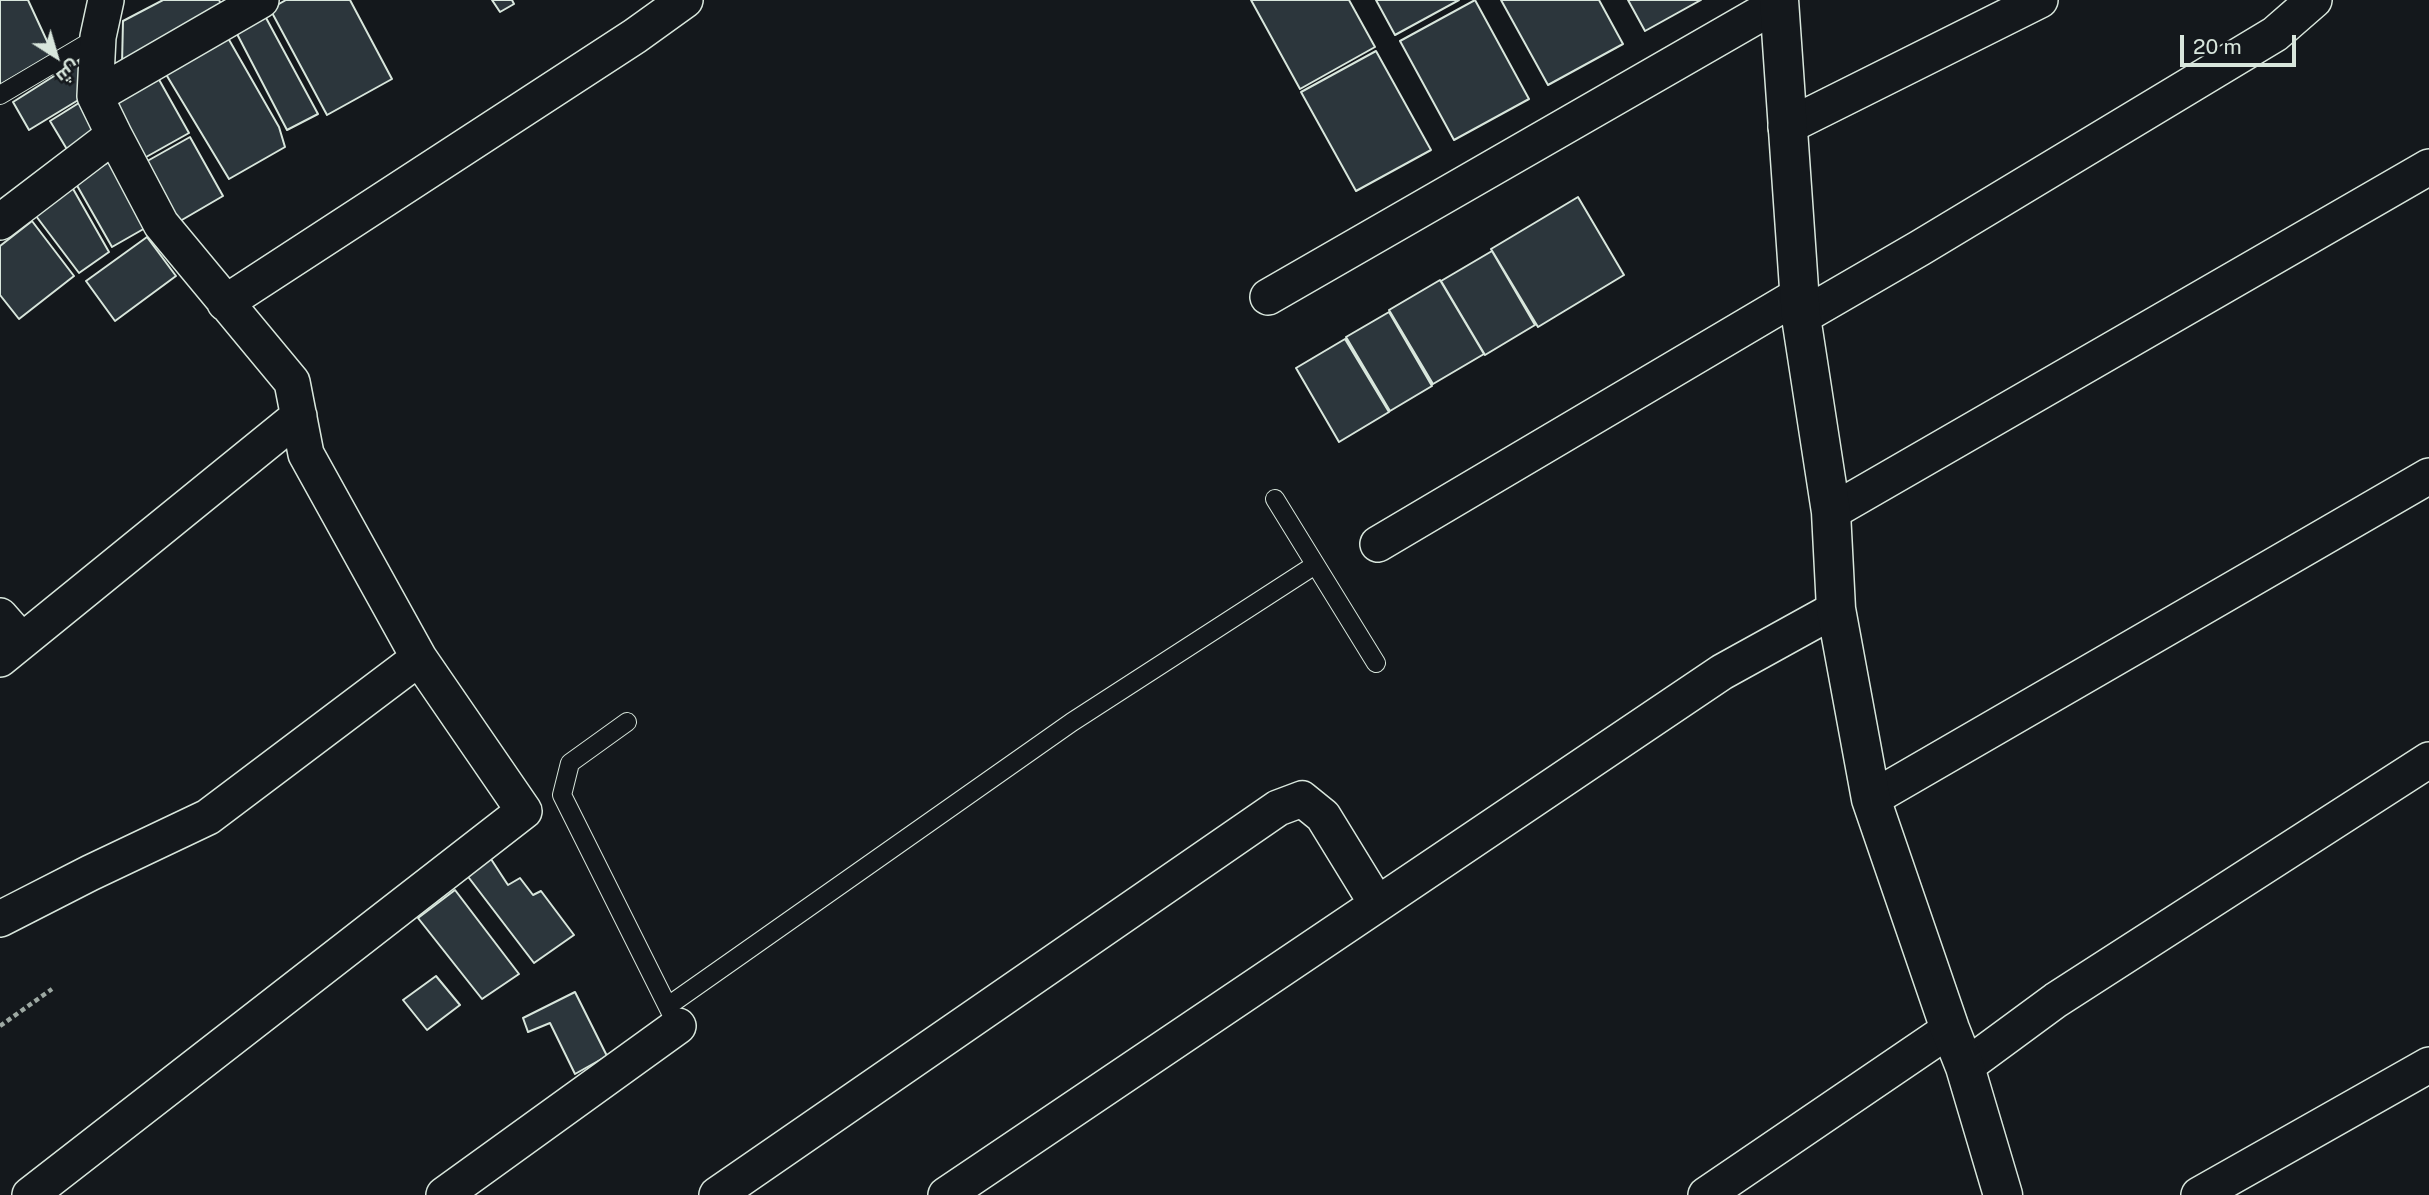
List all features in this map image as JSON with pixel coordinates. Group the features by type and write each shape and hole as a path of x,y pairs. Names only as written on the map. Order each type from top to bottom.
{"street":[{"path":"30,1195 524,811 419,658 306,454 292,382 161,225 114,135 95,96 98,37 106,0"},
{"path":"95,96 261,0"},
{"path":"225,303 635,36 685,0"},
{"path":"1786,127 2040,0"},
{"path":"1378,544 1800,306 1980,212 2263,41 2314,0"},
{"path":"1268,297 1779,2 1800,306 1831,512 1836,609 1871,799 1965,1067 2003,1195"},
{"path":"0,222 114,135"},
{"path":"1831,512 2429,167"},
{"path":"7,639 299,415"},
{"path":"1871,799 2429,475"},
{"path":"946,1195 1722,672 1836,609"},
{"path":"0,919 208,817 419,658"},
{"path":"1965,1067 2056,1000 2429,760"},
{"path":"717,1195 1278,808 1302,799 1323,816 1377,904"},
{"path":"444,1195 673,1016"},
{"path":"1706,1195 1950,1029"},
{"path":"2199,1195 2429,1065"}],"lane":[{"path":"0,95 98,37"},
{"path":"1275,499 1376,663"},
{"path":"626,722 570,763 562,794 673,1016 1072,722 1315,565"}],"path":[{"path":"0,1026 52,989"}],"building":[{"path":"0,0 28,0 53,54 0,85"},
{"path":"163,0 219,0 224,9 122,64 123,21"},
{"path":"286,0 350,0 392,79 327,115 270,9"},
{"path":"492,0 512,0 514,4 500,12"},
{"path":"1251,0 1349,0 1375,47 1300,89"},
{"path":"1376,0 1459,0 1395,35"},
{"path":"1475,0 1529,99 1454,140 1400,41"},
{"path":"1501,0 1599,0 1623,44 1548,85"},
{"path":"1628,0 1701,0 1645,31"},
{"path":"265,16 318,114 287,130 236,32"},
{"path":"228,38 279,127 285,147 229,179 164,71"},
{"path":"1376,51 1431,150 1356,191 1301,92"},
{"path":"81,59 80,99 29,130 13,102"},
{"path":"157,76 189,133 139,161 107,104"},
{"path":"82,101 100,135 71,156 50,121"},
{"path":"190,137 223,196 175,224 142,164"},
{"path":"116,158 154,223 112,247 75,182"},
{"path":"72,187 109,252 79,273 36,216"},
{"path":"1578,197 1624,275 1538,327 1491,249"},
{"path":"32,221 74,276 19,319 0,295 0,246"},
{"path":"147,237 176,276 115,321 86,281"},
{"path":"1492,251 1535,325 1485,355 1441,281"},
{"path":"1440,280 1484,354 1433,384 1389,310"},
{"path":"1389,312 1432,386 1390,411 1346,337"},
{"path":"1345,339 1389,412 1339,442 1296,368"},
{"path":"489,856 508,885 520,878 533,895 541,891 574,935 534,963 466,874"},
{"path":"455,890 519,974 482,999 418,918"},
{"path":"436,976 460,1005 427,1030 403,1000"},
{"path":"575,992 607,1056 575,1074 550,1023 528,1032 523,1018"}]}
